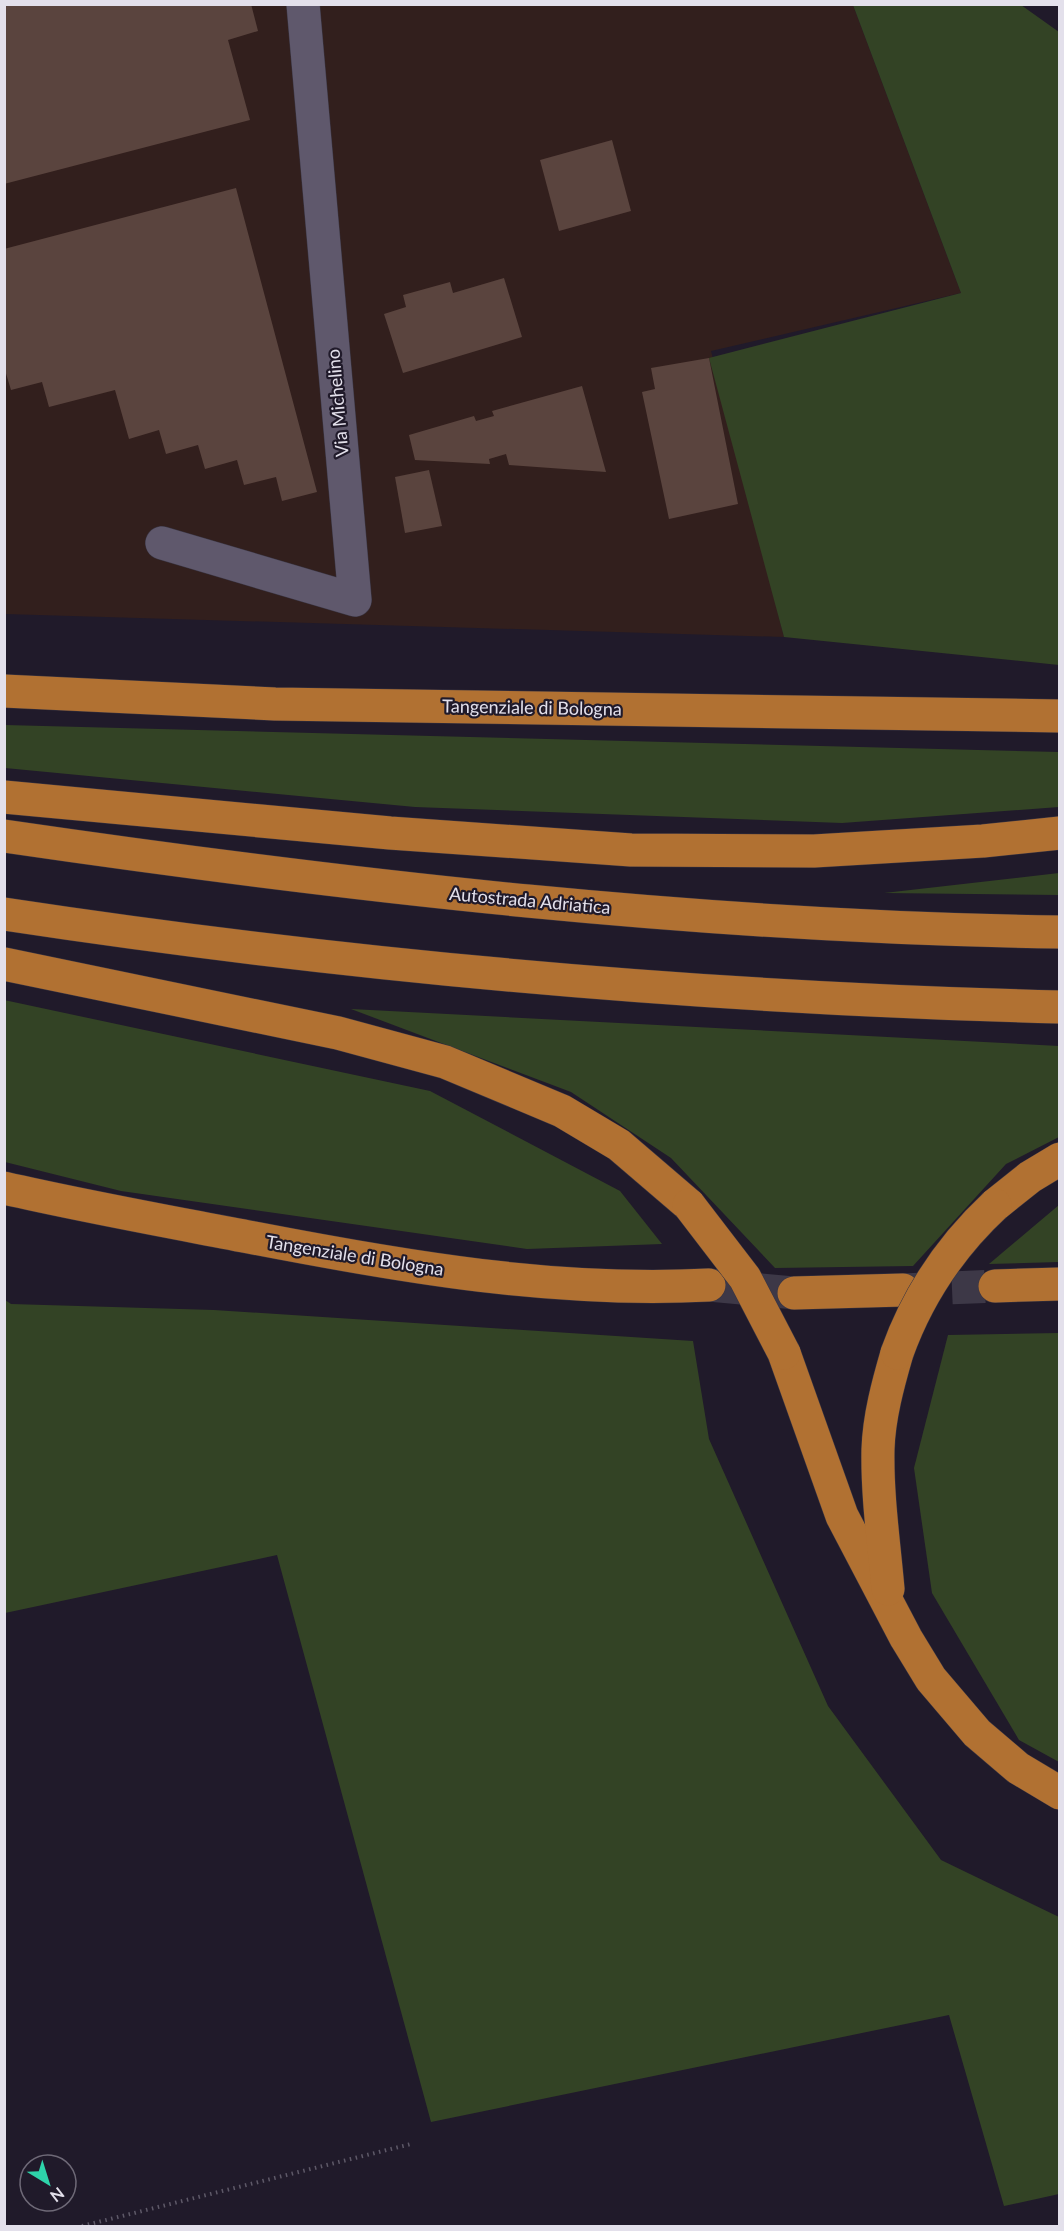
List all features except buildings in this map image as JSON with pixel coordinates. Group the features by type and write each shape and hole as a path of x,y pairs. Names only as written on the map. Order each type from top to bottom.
{"highway":[{"name":"Tangenziale di Bologna","path":"5,691 287,704 1059,716"},
{"path":"4,797 318,827 631,850 813,851 983,841 1059,833"},
{"name":"Autostrada Adriatica","path":"4,836 293,877 566,905 840,923 1059,932"},
{"path":"4,914 292,954 647,987 828,999 1059,1007"},
{"path":"4,964 338,1033 446,1062 508,1086 572,1117 619,1145 689,1205 745,1278 784,1353 842,1516 890,1603 906,1638 931,1678 977,1732 1018,1768 1059,1793"},
{"path":"890,1603 880,1505 878,1447 887,1387 905,1329 936,1273 975,1224 1030,1177 1059,1159"},
{"name":"Tangenziale di Bologna","path":"4,1188 369,1260 513,1280 657,1288 709,1285"},
{"path":"995,1286 1059,1284"},
{"path":"794,1293 903,1290"}],"street":[{"name":"Via Michelino","path":"162,543 355,600 303,4"}],"path":[{"path":"82,2226 411,2144"}],"shaded area":[{"path":"5,5 853,5 961,293 711,351 784,637 5,614"}],"green space":[{"path":"853,5 1021,5 1059,32 1059,665 784,637 709,358 961,293"},
{"path":"5,725 1059,752 1059,807 842,823 415,807 5,768"},
{"path":"1059,873 1059,895 884,893"},
{"path":"4,1000 430,1091 620,1191 662,1244 527,1249 121,1191 5,1162"},
{"path":"351,1009 1059,1046 1059,1137 1006,1164 913,1266 775,1268 671,1158 571,1092"},
{"path":"1059,1205 1059,1262 989,1264"},
{"path":"5,1300 11,1304 214,1310 693,1341 709,1439 828,1706 941,1860 1059,1917 1059,2194 1004,2206 949,2015 431,2122 277,1555 5,1613"},
{"path":"1060,1333 1059,1762 1019,1740 932,1593 914,1468 948,1335"}],"tunnel":[{"path":"709,1285 794,1293"},
{"path":"903,1290 995,1286"}]}
